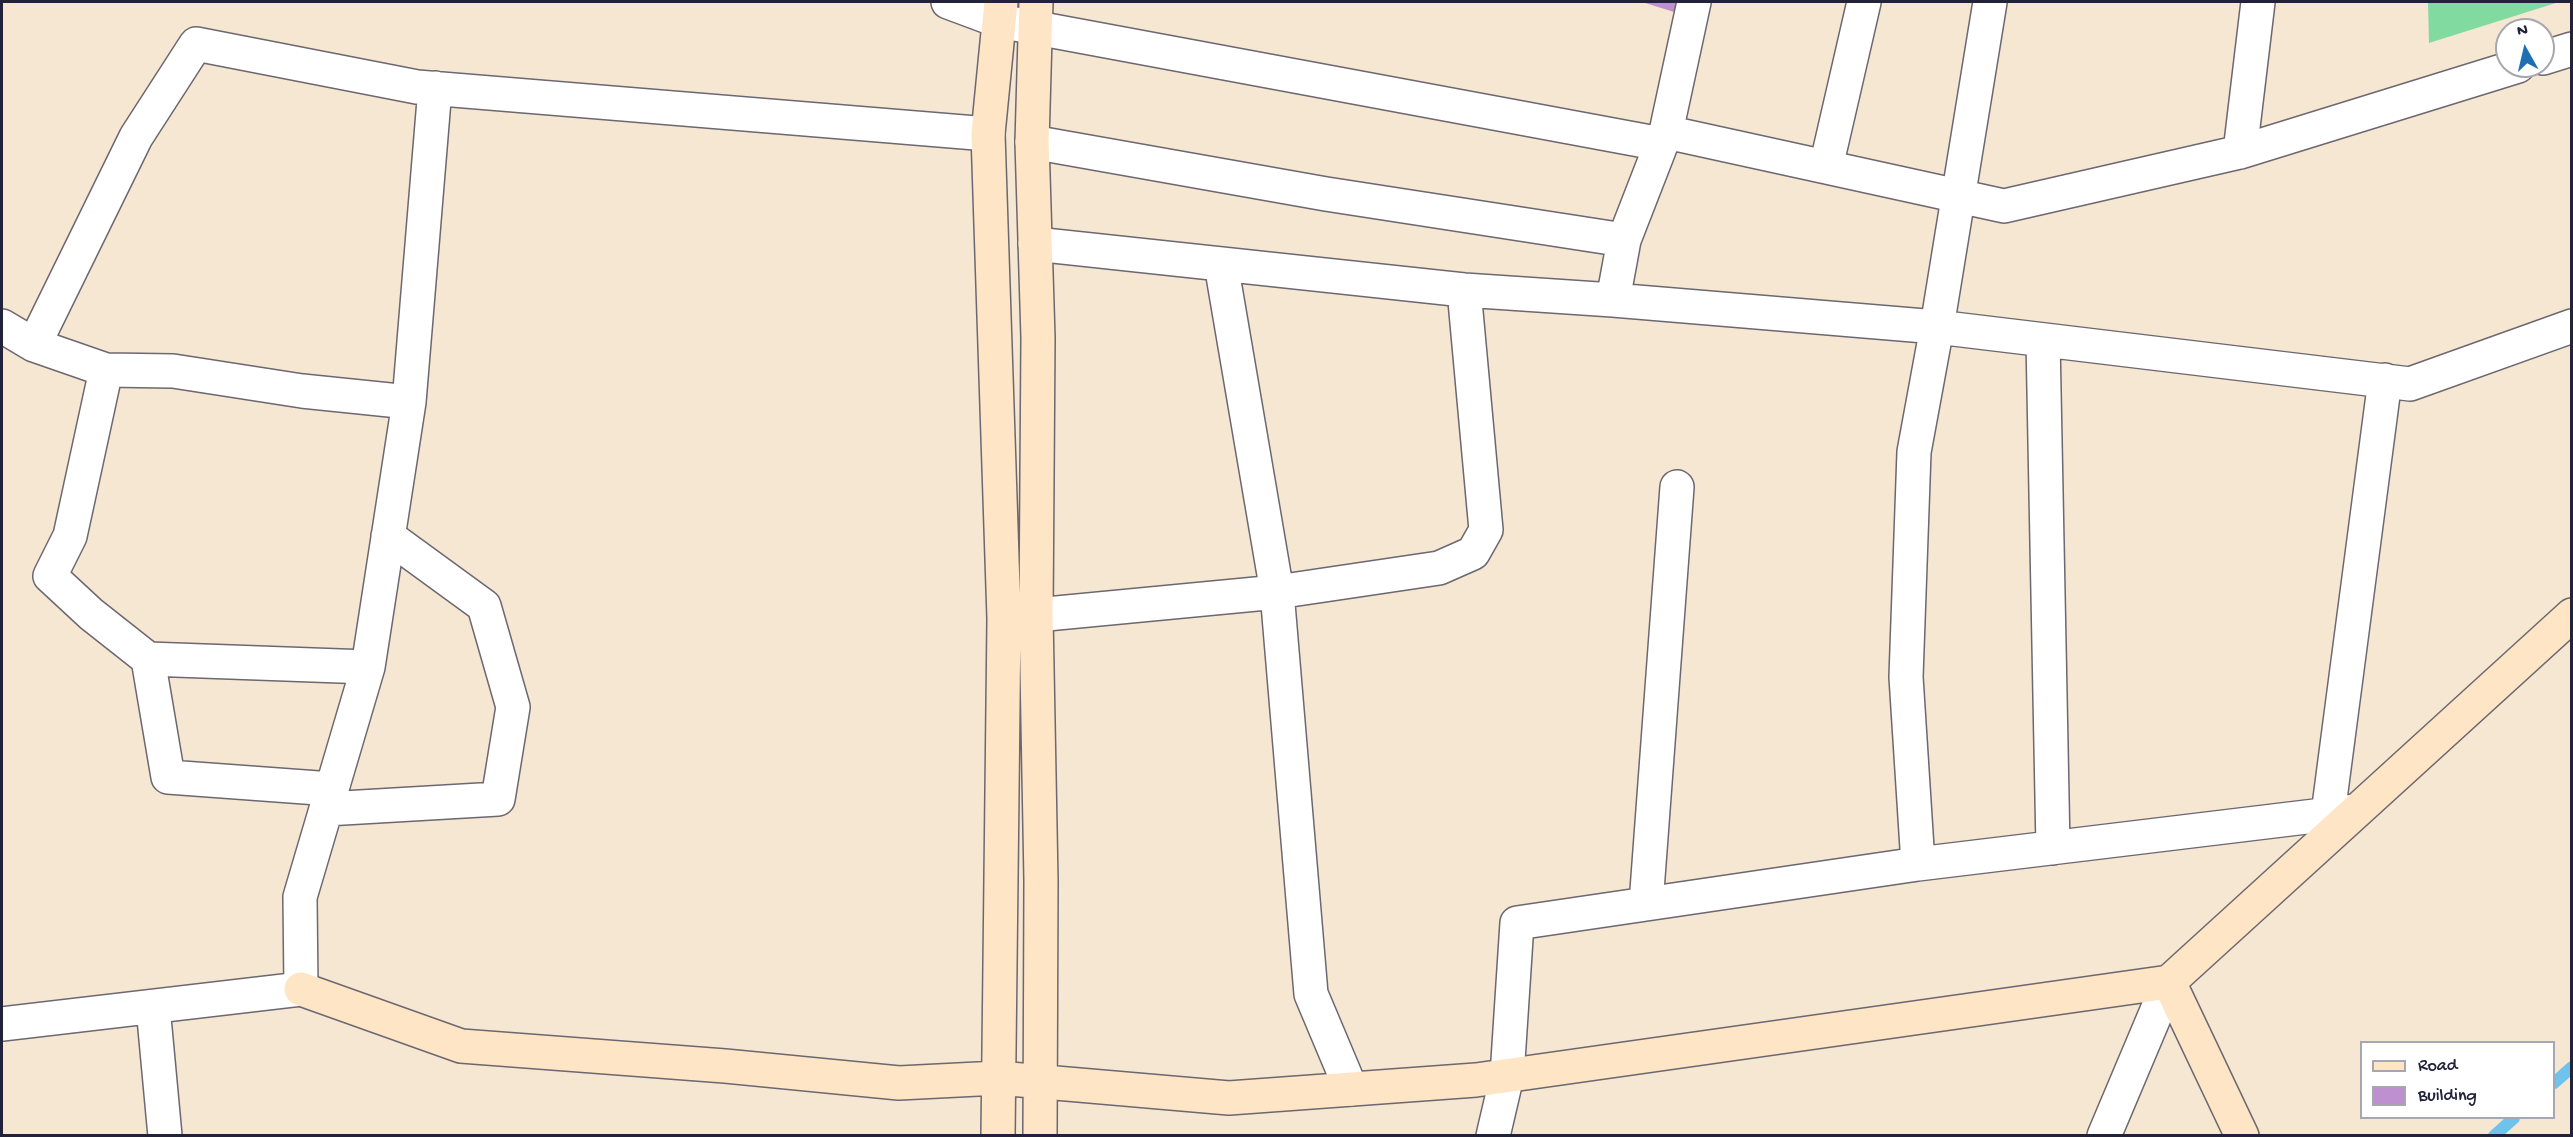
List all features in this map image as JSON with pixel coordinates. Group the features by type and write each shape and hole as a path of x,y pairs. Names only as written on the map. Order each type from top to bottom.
{"street":[{"path":"948,2 984,13 1000,11 1036,15 1664,138 1826,166 2004,206 2240,152 2495,73"},
{"path":"1613,300 1624,240 1664,138 1694,2"},
{"path":"1826,166 1864,2"},
{"path":"1918,864 1906,677 1914,452 1937,327 1990,2"},
{"path":"2240,152 2258,2"},
{"path":"998,1136 1004,619 988,134 1000,11"},
{"path":"1036,15 1032,142 1038,338 1036,615 1041,880 1040,1136"},
{"path":"34,345 136,137 196,44 417,87 988,134"},
{"path":"2555,54 2571,49"},
{"path":"301,989 300,897 368,667 409,402 435,88"},
{"path":"1032,142 1326,194 1624,240"},
{"path":"1035,244 1464,290 1937,327 2410,384 2571,326"},
{"path":"1221,264 1277,592 1311,993 1351,1089"},
{"path":"1036,615 1277,592 1439,567 1473,553 1486,530 1464,290"},
{"path":"2,326 34,345 106,370 173,372 302,391 409,402"},
{"path":"2043,340 2053,848"},
{"path":"106,370 70,536 50,576 91,614 148,659 368,667"},
{"path":"2342,813 2385,380"},
{"path":"1646,904 1677,487"},
{"path":"148,659 168,777 329,799 498,799 513,707 484,606 388,536"},
{"path":"2104,1136 2169,982 2342,813 2571,615"},
{"path":"1493,1136 1506,1076 1517,923 1918,864 2342,813"},
{"path":"2,1024 301,989 460,1046 725,1066 899,1083 998,1078 1229,1098 1506,1076 2169,982"},
{"path":"2169,982 2242,1136"},
{"path":"153,1007 165,1136"}],"green space":[{"path":"2428,2 2559,2 2508,18 2495,18 2495,22 2429,43"}],"building":[{"path":"1642,2 1677,2 1674,12"}],"waterway":[{"path":"2555,1082 2572,1067"},
{"path":"2494,1136 2513,1119"}]}
